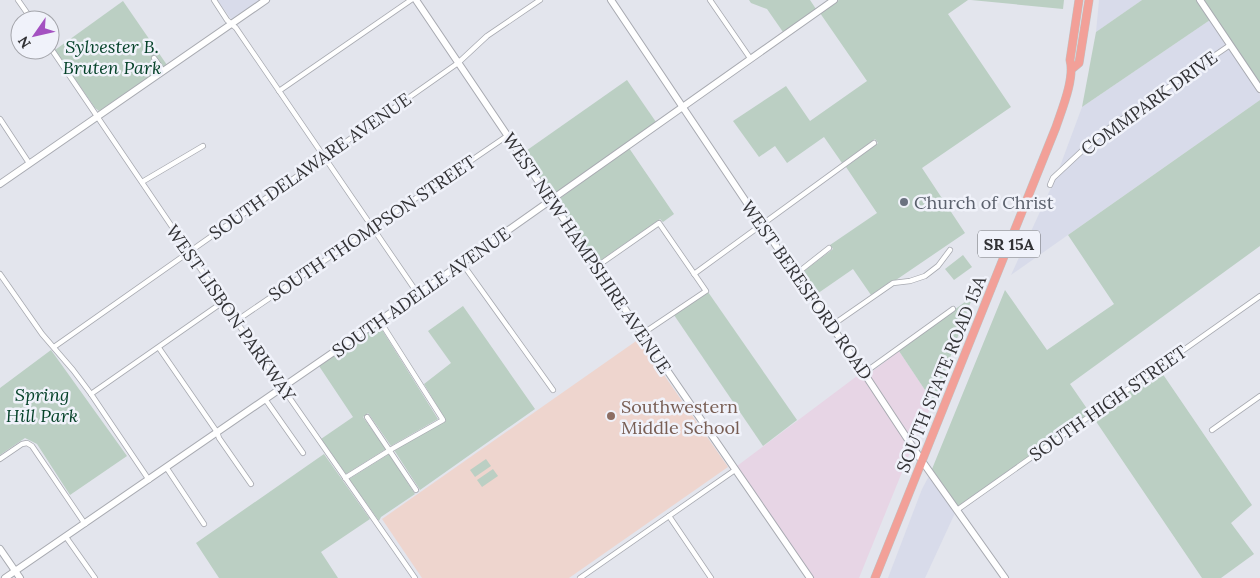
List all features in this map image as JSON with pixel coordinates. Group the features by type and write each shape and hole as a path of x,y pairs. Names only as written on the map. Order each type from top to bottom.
{"highway":[{"path":"1081,0 1077,44 1081,49"},
{"name":"SOUTH STATE ROAD 15A","path":"1073,68 1070,60 1081,0"},
{"name":"SOUTH STATE ROAD 15A","path":"876,578 1056,126 1073,68 1078,63 1088,0"}],"street":[{"path":"214,0 227,20 236,28 418,294"},
{"path":"0,184 266,0"},
{"path":"279,91 411,0"},
{"name":"WEST NEW HAMPSHIRE AVENUE","path":"416,0 596,267 810,578"},
{"name":"SOUTH DELAWARE AVENUE","path":"54,347 458,63 487,36 540,0"},
{"name":"WEST BERESFORD ROAD","path":"611,0 922,461 1005,578"},
{"path":"710,0 750,58"},
{"name":"SOUTH ADELLE AVENUE","path":"5,578 380,321 834,0"},
{"path":"1200,0 1260,89"},
{"name":"COMMPARK DRIVE","path":"1050,185 1053,178 1099,135 1230,45"},
{"path":"154,58 163,71"},
{"name":"WEST LISBON PARKWAY","path":"59,60 236,321 415,578"},
{"path":"0,119 30,163"},
{"name":"SOUTH THOMPSON STREET","path":"236,321 507,136"},
{"path":"694,274 874,143"},
{"path":"142,182 203,146"},
{"path":"596,267 659,223 706,290 642,334"},
{"path":"796,274 829,248"},
{"path":"831,326 893,283 910,281 925,276 938,266 950,250"},
{"path":"462,263 554,390"},
{"path":"0,274 42,334 91,394 149,480"},
{"path":"0,284 5,281"},
{"name":"SOUTH HIGH STREET","path":"957,510 1260,296"},
{"path":"91,394 223,302"},
{"path":"864,373 953,309"},
{"path":"345,478 442,420 380,321"},
{"path":"159,348 251,484"},
{"path":"1212,430 1260,396"},
{"path":"265,399 303,453"},
{"path":"367,417 416,490"},
{"path":"0,459 22,444 27,443 32,446 85,524"},
{"path":"166,467 204,524"},
{"path":"580,578 735,470"},
{"path":"669,516 711,578"},
{"path":"66,537 95,578"},
{"path":"0,549 20,578"}],"shaded area":[{"path":"217,0 261,0 232,20"},
{"path":"1099,0 1142,0 1096,32"},
{"path":"1210,20 1226,45 1098,133 1059,169 1082,107"},
{"path":"1229,49 1260,95 1260,100 1011,275 1055,179 1101,138"},
{"name":"Southwestern Middle School","path":"639,339 728,467 569,578 422,578 382,519"},
{"path":"899,351 933,402 914,443 869,374"},
{"path":"861,373 911,450 859,578 814,578 737,466"},
{"path":"929,476 955,513 925,578 888,578 922,489"}],"green space":[{"path":"749,0 810,0 816,9 783,32 767,9 751,3"},
{"path":"839,0 968,0 948,14 1011,107 922,168 965,233 871,295 853,269 814,296 800,274 833,249 830,245 877,213 846,167 878,143 875,139 842,163 824,137 787,163 775,146 759,157 733,121 786,86 810,121 867,81 820,13"},
{"path":"971,0 1064,0 1063,9"},
{"path":"1142,0 1196,0 1210,20 1082,107 1096,32"},
{"path":"1204,0 1260,0 1260,84"},
{"name":"Sylvester B. Bruten Park","path":"123,1 167,65 99,111 60,57 60,46"},
{"path":"627,80 656,122 552,197 523,153"},
{"path":"1260,100 1260,246 1070,384 1090,413 958,506 932,469 1005,290 1047,350 1114,304 1068,235"},
{"path":"629,148 674,214 663,222 660,219 597,263 555,202"},
{"path":"963,255 972,267 954,280 945,269"},
{"path":"708,292 797,420 763,446 674,315"},
{"path":"973,296 936,395 933,402 899,351"},
{"path":"463,306 535,409 420,490 394,450 446,421 424,384 451,363 428,331"},
{"path":"379,325 438,419 391,446 368,413 363,417 386,449 346,474 321,439 353,417 319,366"},
{"name":"Spring Hill Park","path":"51,350 127,456 70,495 37,444 25,438 0,455 0,388"},
{"path":"1160,370 1252,505 1231,523 1254,554 1221,578 1202,578 1093,417"},
{"path":"324,454 370,519 321,552 338,578 219,578 196,543"},
{"path":"389,454 415,494 381,517 379,521 349,479"},
{"path":"486,459 491,466 475,477 470,470"},
{"path":"493,469 498,476 482,487 477,480"}],"place":[{"name":"Church of Christ","path":"904,202"},
{"name":"Southwestern Middle School","path":"611,416"}]}
